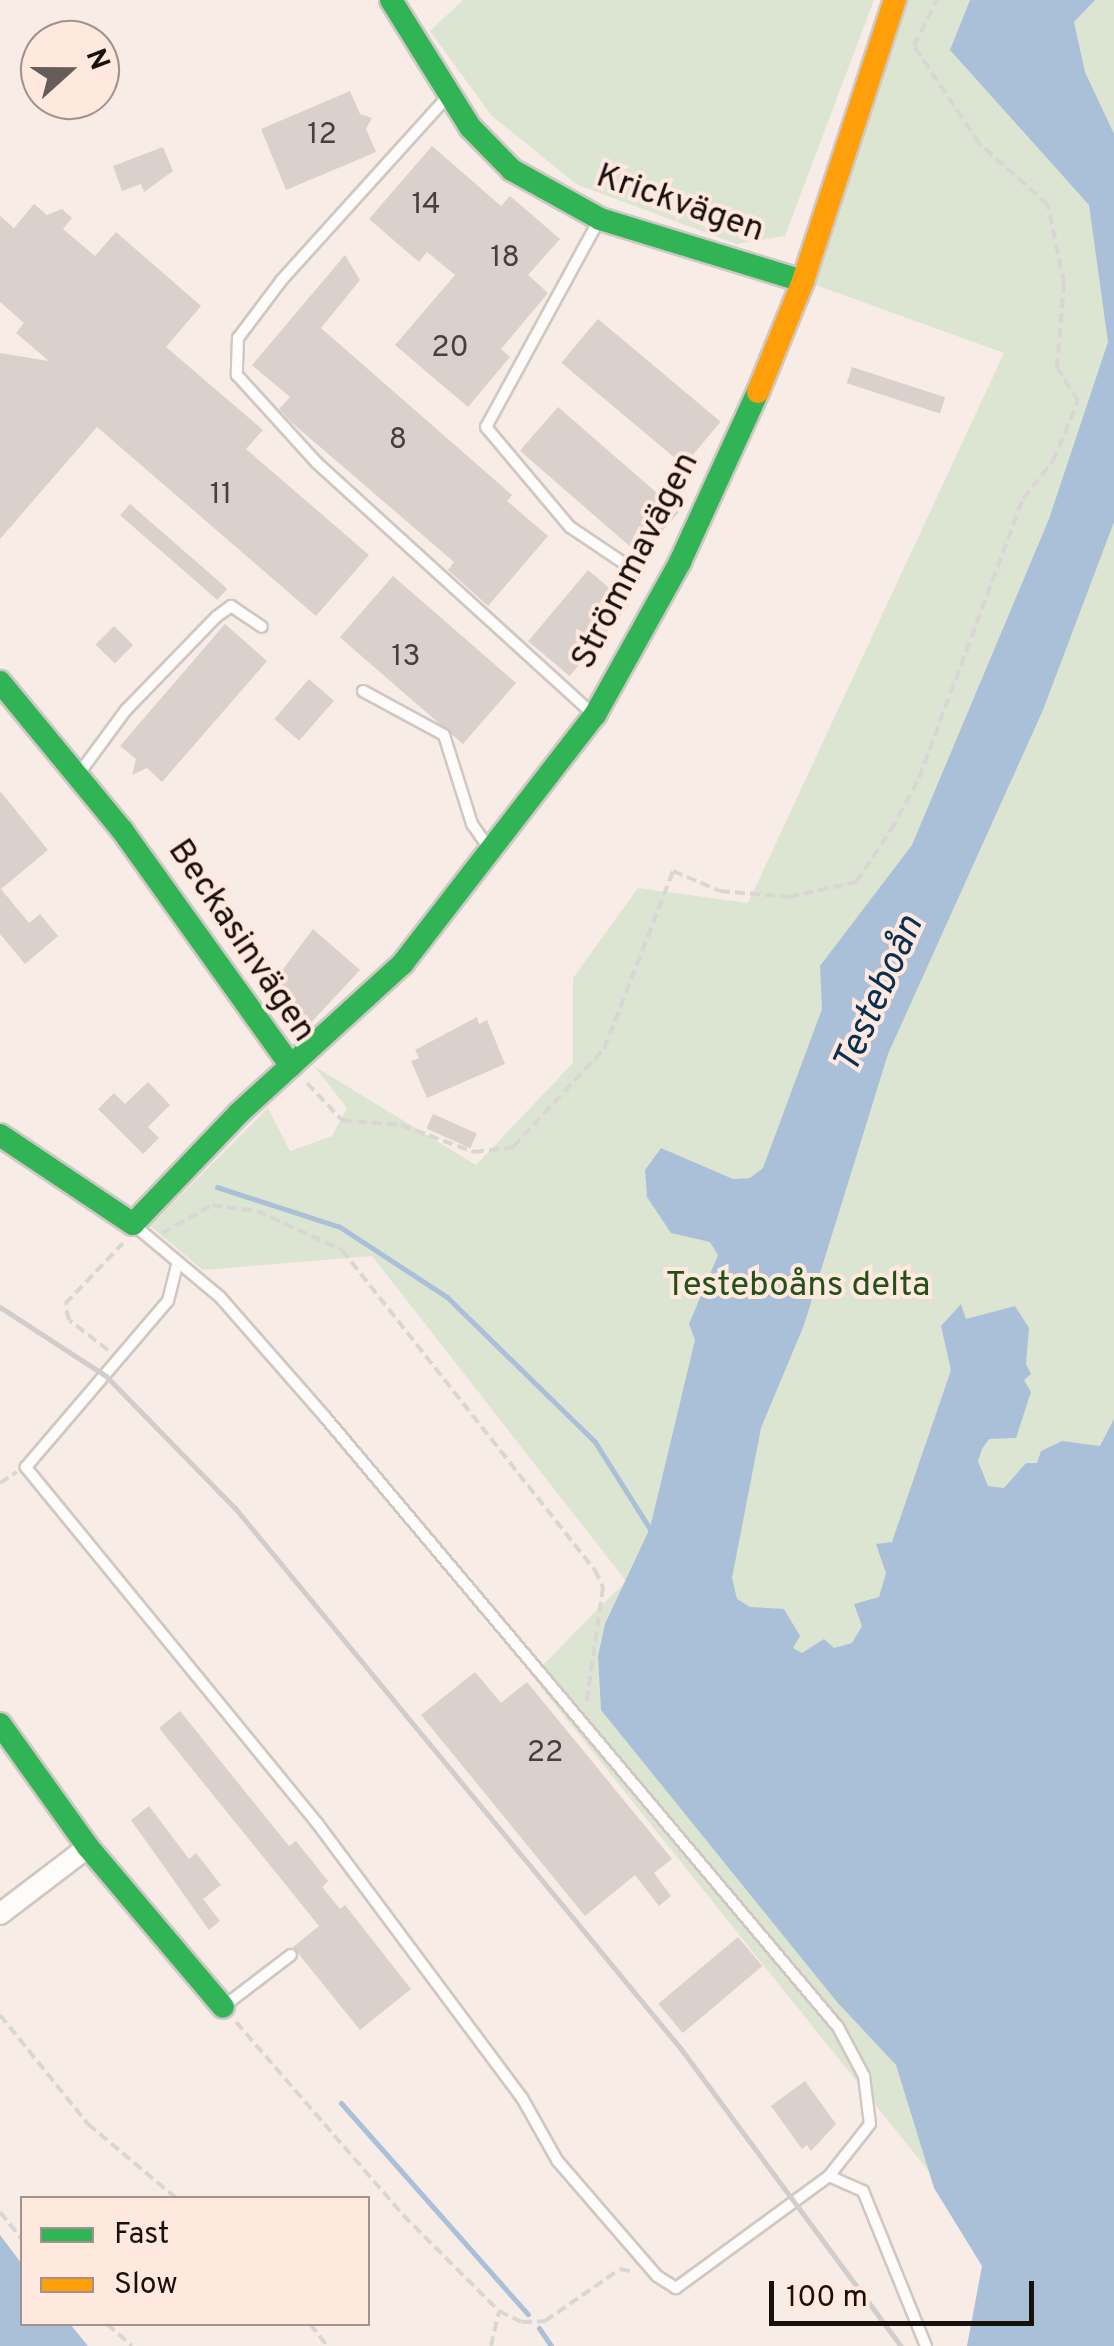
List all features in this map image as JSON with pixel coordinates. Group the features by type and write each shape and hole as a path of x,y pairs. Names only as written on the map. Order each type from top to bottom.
{"street":[{"name":"Krickvägen","path":"390,0 449,95 512,170 600,219 803,281"},
{"name":"Strömmavägen","path":"291,1066 402,963 492,853 595,715 680,562 803,281 895,0"},
{"name":"Beckasinvägen","path":"0,682 77,776 291,1066 141,1230"},
{"path":"0,1135 141,1230"},
{"path":"0,1724 88,1847 223,2006"},
{"path":"0,1914 88,1847"}],"lane":[{"path":"449,95 281,280 238,338 238,375 317,463 595,715"},
{"path":"600,219 486,426 570,527 625,564"},
{"path":"77,776 126,710 216,617 231,606 262,627"},
{"path":"363,691 444,735 472,824 492,853"},
{"path":"141,1230 234,1312 838,2026 864,2076 870,2124 830,2176 676,2288 656,2276 557,2160 522,2098 317,1822 26,1467 168,1301 177,1264"},
{"path":"223,2006 292,1955"},
{"path":"830,2176 862,2191 926,2346"}],"path":[{"path":"291,1066 342,1120 401,1125 474,1152 512,1147 604,1049 673,871 720,891 788,896 856,882 891,830 919,778 1023,499 1053,460 1078,401 1057,368 1064,283 1048,205 979,143 914,46 938,0"},
{"path":"120,1358 69,1320 66,1304 118,1244 141,1230 212,1205 257,1212 342,1250 595,1570 603,1587 583,1726"},
{"path":"223,2006 403,2215 499,2311 522,2322 545,2320 620,2269 656,2276"},
{"path":"0,2014 88,2124 174,2196"},
{"path":"0,2212 20,2237"},
{"path":"491,2346 499,2311"},
{"path":"110,2326 132,2346"},
{"path":"312,2326 327,2346"}],"green space":[{"path":"463,0 874,0 785,236 736,244 576,184 491,115 430,31"},
{"name":"Testeboåns delta","path":"906,0 1114,0 1114,2346 1047,2319 532,1676 626,1581 372,1256 203,1270 150,1226 268,1108 290,1151 332,1136 347,1108 314,1066 476,1165 573,1063 573,978 638,888 748,903 1004,353 810,283"}],"water":[{"name":"Testeboån","path":"970,0 1095,0 1074,22 1085,72 1114,134 1114,522 1043,710 888,1054 804,1325 761,1428 732,1578 737,1599 750,1607 784,1609 800,1636 793,1648 802,1653 824,1639 834,1648 852,1643 862,1626 854,1604 879,1597 886,1573 876,1544 892,1542 951,1370 941,1326 961,1304 966,1319 1015,1306 1029,1328 1026,1364 1031,1374 1024,1380 1031,1392 1016,1438 989,1439 982,1449 978,1461 988,1486 1004,1488 1026,1463 1037,1463 1041,1451 1062,1441 1100,1446 1114,1419 1114,2346 967,2346 982,2266 934,2188 896,2065 837,2002 601,1710 598,1656 605,1624 650,1528 695,1340 689,1324 718,1255 710,1242 671,1233 647,1197 645,1170 661,1148 733,1179 750,1178 763,1168 822,1009 820,966 912,845 1049,519 1108,342 1089,205 950,50"},
{"path":"0,2235 20,2261 20,2326 72,2326 88,2346 0,2346"}],"building":[{"path":"350,91 360,114 372,118 366,129 376,152 286,190 261,129"},
{"path":"432,146 501,206 510,196 560,239 528,275 548,293 501,349 510,357 468,407 395,345 455,275 427,252 419,262 369,219"},
{"path":"163,147 173,171 144,192 141,184 122,191 113,166"},
{"path":"34,204 47,215 62,209 72,218 63,229 95,256 116,232 201,306 166,347 263,430 246,449 369,555 316,616 97,427 0,539 0,353 49,361 16,333 24,323 0,302 0,216 14,228"},
{"path":"345,255 360,280 321,328 512,495 507,501 548,536 488,606 448,570 454,562 291,422 279,409 290,397 252,365"},
{"path":"598,319 721,422 684,466 561,363"},
{"path":"852,367 945,397 940,413 847,383"},
{"path":"558,407 679,512 641,556 520,451"},
{"path":"130,504 227,589 218,600 120,515"},
{"path":"588,570 629,605 570,676 528,641"},
{"path":"393,576 516,683 463,744 340,637"},
{"path":"225,624 267,661 162,782 147,768 132,775 136,759 120,746"},
{"path":"114,626 133,645 115,663 96,644"},
{"path":"309,679 334,701 299,741 274,719"},
{"path":"0,791 48,850 1,889 29,923 40,914 58,936 25,964 0,934"},
{"path":"313,929 360,970 306,1028 266,992"},
{"path":"477,1017 479,1024 487,1020 505,1064 427,1098 411,1061 419,1058 415,1050"},
{"path":"148,1082 170,1105 148,1127 159,1138 143,1154 98,1109 114,1093 125,1104"},
{"path":"433,1114 477,1134 470,1148 426,1129"},
{"path":"475,1672 501,1703 527,1682 672,1859 654,1873 671,1896 659,1906 635,1875 585,1916 421,1715"},
{"path":"180,1711 289,1846 296,1841 328,1881 322,1887 340,1909 345,1905 411,1989 360,2030 293,1947 319,1926 159,1728"},
{"path":"149,1806 189,1859 196,1853 221,1885 203,1899 220,1921 209,1930 131,1820"},
{"path":"738,1937 762,1966 683,2033 658,2004"},
{"path":"805,2081 836,2124 811,2151 807,2145 802,2149 771,2106"}],"waterway":[{"path":"217,1187 340,1227 447,1297 595,1442 650,1529"},
{"path":"341,2103 528,2314"},
{"path":"539,2328 551,2346"}],"railway":[{"path":"0,1307 106,1376 235,1508 681,2049 901,2346"}],"traffic: fast":[{"path":"391,0 470,127 512,170 600,219 803,281"},
{"path":"0,1135 133,1224 239,1113 403,963 595,715 680,562 758,392"},
{"path":"0,682 122,830 291,1066"},
{"path":"0,1724 88,1847 223,2007"}],"traffic: slow":[{"path":"758,392 803,281 895,0"}]}
